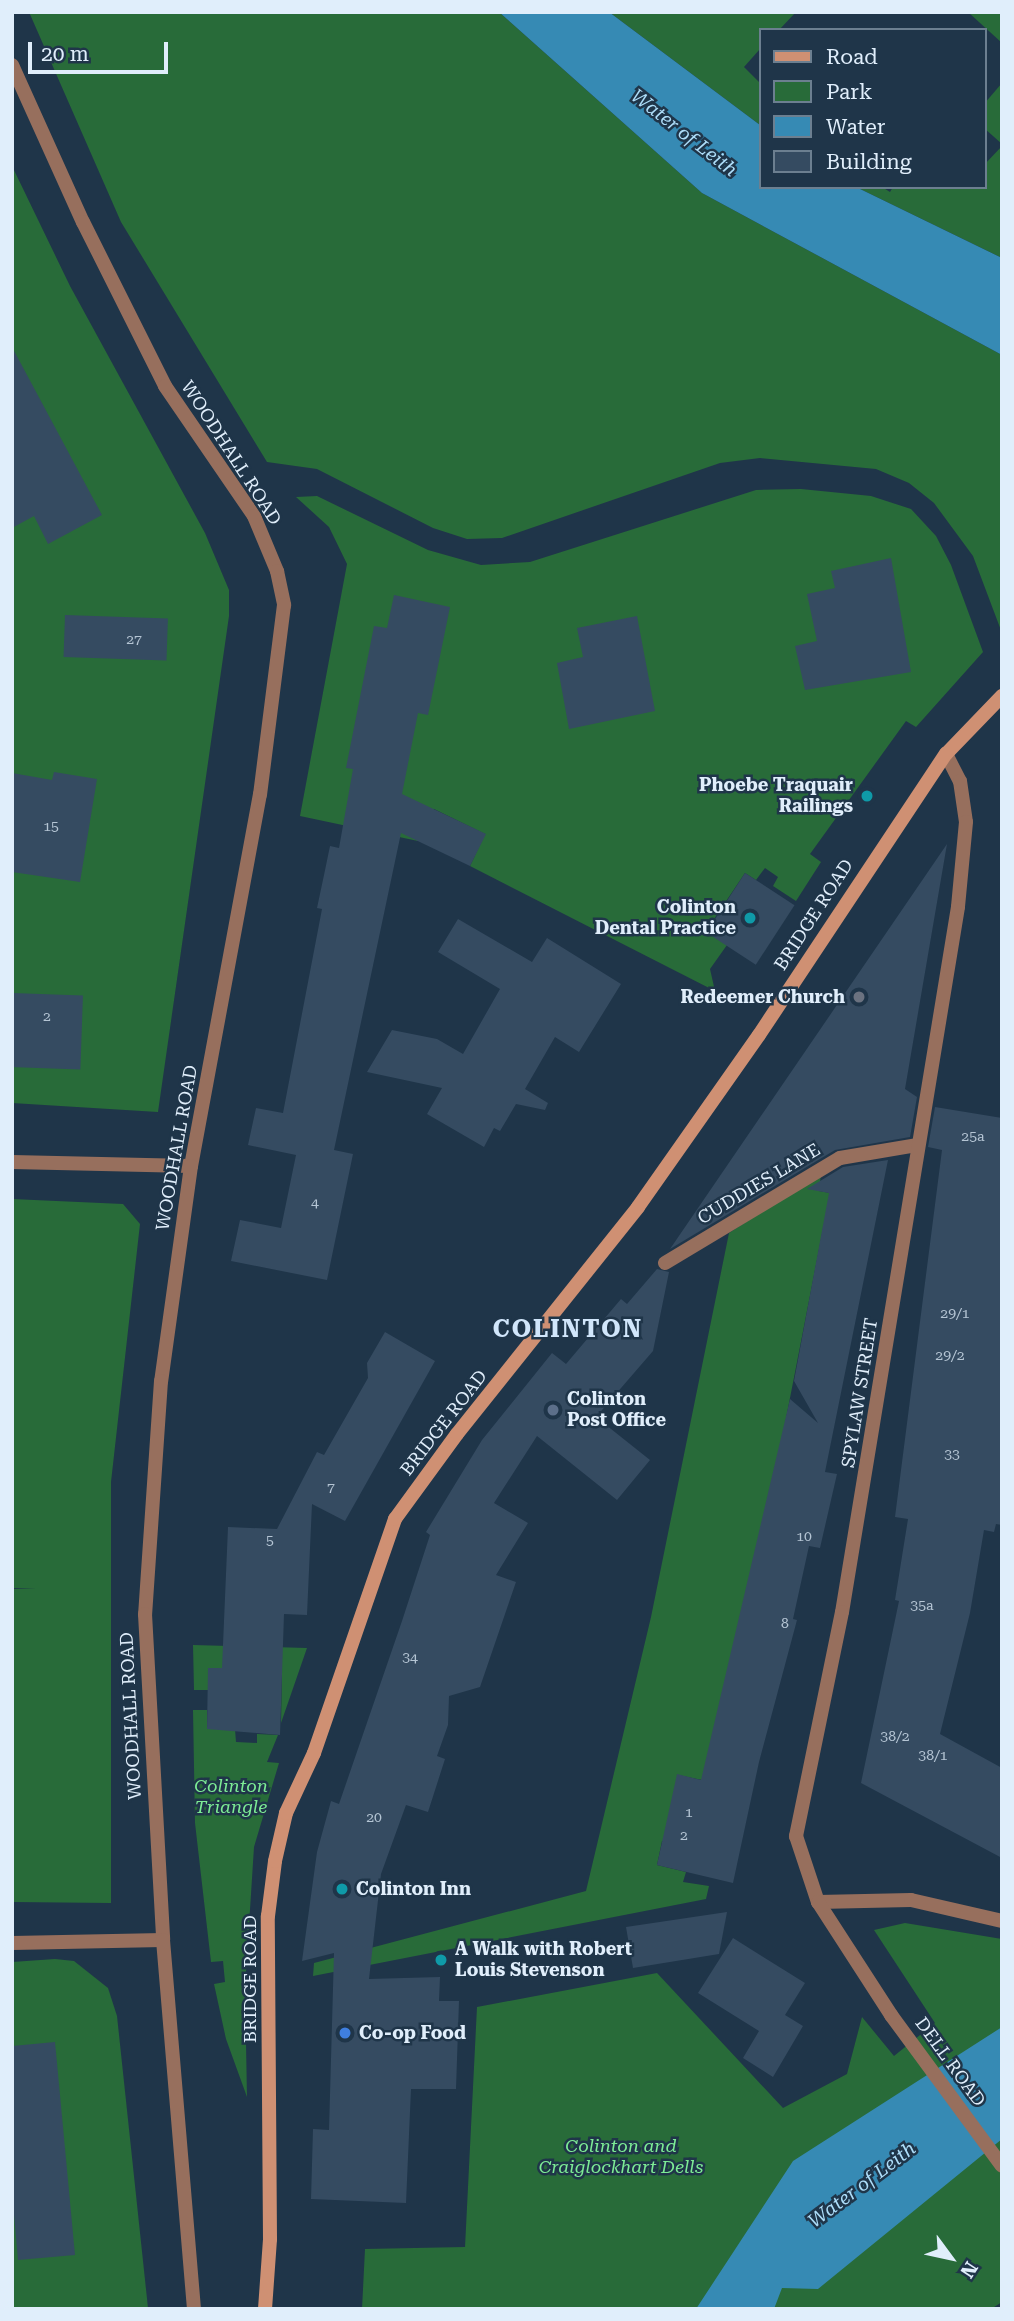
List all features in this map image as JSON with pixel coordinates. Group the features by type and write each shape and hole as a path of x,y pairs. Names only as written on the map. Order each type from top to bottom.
{"main road":[{"name":"BRIDGE ROAD","path":"265,2309 270,2239 268,1916 275,1861 286,1813 314,1753 395,1520 457,1434 638,1207 759,1035 946,754 1002,696"}],"street":[{"name":"WOODHALL ROAD","path":"12,65 83,222 165,386 254,516 277,571 284,605 258,807 191,1166 161,1381 145,1614 163,1940 194,2309"},
{"name":"SPYLAW STREET","path":"891,2015 818,1902 796,1836 842,1612 958,907 966,822 960,781 946,754"},
{"name":"CUDDIES LANE","path":"665,1263 840,1158 918,1145"},
{"path":"12,1162 191,1166"},
{"path":"818,1902 911,1900 1002,1921"},
{"path":"12,1943 163,1940"},
{"name":"DELL ROAD","path":"891,2015 1002,2165"}],"green space":[{"path":"29,12 499,12 702,193 1002,355 1002,633 973,556 934,503 909,483 876,469 760,458 720,463 502,538 467,539 433,528 317,469 267,462 121,222"},
{"path":"609,12 796,12 781,28 758,28 758,51 744,67 758,81 758,124"},
{"path":"968,12 1002,12 1002,43"},
{"path":"1002,83 1002,144 986,130 986,102"},
{"path":"1002,146 1002,258 860,189 885,189 890,192 892,189 986,189 986,163"},
{"path":"12,166 70,286 205,533 229,590 229,616 158,1112 12,1103"},
{"path":"801,489 871,496 911,509 936,536 951,565 983,652 916,727 906,721 810,854 821,862 796,901 773,886 778,877 765,868 756,880 745,873 706,931 727,945 710,969 715,991 470,866 485,834 434,809 418,841 300,816 347,564 329,527 296,497 317,496 428,550 481,565 530,562 756,490"},
{"path":"821,1174 819,1191 830,1193 782,1439 702,1780 678,1775 681,1845 662,1841 657,1865 686,1872 683,1882 709,1886 706,1899 313,1976 314,1963 586,1891 651,1617 729,1233"},
{"path":"12,1199 123,1204 140,1224 111,1482 111,1903 12,1902 12,1589 36,1588 12,1588"},
{"path":"193,1645 307,1648 281,1723 282,1670 209,1668 208,1690 194,1690"},
{"name":"Colinton Triangle","path":"193,1710 207,1710 207,1729 235,1729 236,1742 257,1743 257,1734 278,1735 267,1762 279,1763 254,1847 245,1988 247,2097 226,2039 214,1984 225,1982 223,1961 211,1962 195,1823"},
{"name":"Colinton and Craiglockhart Dells","path":"905,1923 1002,1939 1002,2302 991,2309 362,2309 365,2249 465,2247 477,2007 657,1973 783,2108 847,2074 862,2017 894,2056 935,2023 874,1930"},
{"path":"55,1959 74,1961 108,1988 117,2016 148,2308 12,2309 12,1962"}],"water":[{"name":"Water of Leith","path":"499,12 609,12 758,124 758,189 860,189 1002,258 1002,355 702,193"},
{"name":"Water of Leith","path":"1002,2027 1002,2139 818,2289 782,2288 774,2309 696,2309 793,2161"}],"building":[{"path":"12,347 102,515 48,544 34,516 12,528"},
{"path":"891,558 911,672 805,690 795,646 817,641 807,594 835,588 831,571"},
{"path":"394,595 450,607 428,715 418,713 402,794 486,834 470,866 401,833 334,1150 353,1154 327,1280 231,1261 240,1220 281,1228 296,1155 248,1145 256,1108 283,1113 322,909 317,908 330,846 339,848 353,769 346,768 374,626 387,628"},
{"path":"65,615 168,619 166,661 64,657"},
{"path":"637,616 655,711 569,729 557,663 583,657 577,628"},
{"path":"54,772 97,779 80,882 12,872 12,773 52,780"},
{"path":"947,844 905,1089 917,1097 910,1137 835,1150 670,1249"},
{"name":"Colinton Dental Practice","path":"745,873 794,905 756,965 706,933"},
{"path":"458,919 532,962 547,938 621,984 579,1052 555,1037 525,1089 548,1103 545,1110 516,1104 500,1131 494,1128 484,1147 427,1114 442,1088 367,1072 392,1030 437,1039 463,1054 500,989 438,952"},
{"path":"12,993 83,995 80,1069 12,1067"},
{"path":"935,1107 1002,1118 1002,1525 996,1524 994,1532 984,1530 970,1613 940,1734 1002,1768 1002,1858 861,1783 899,1601 895,1600 908,1519 895,1517 942,1150 928,1147"},
{"path":"888,1160 825,1472 837,1474 820,1548 809,1546 793,1619 797,1620 759,1762 733,1883 657,1865 677,1774 701,1780 790,1399 818,1423 794,1381 829,1193 807,1189 843,1167"},
{"path":"657,1269 669,1272 653,1351 596,1417 650,1460 617,1500 537,1436 494,1503 528,1523 496,1575 516,1582 480,1687 449,1696 448,1725 437,1756 445,1759 428,1812 406,1805 381,1874 369,1979 440,1977 439,2001 459,2001 456,2089 411,2089 406,2203 311,2199 313,2129 329,2130 334,1953 302,1961 317,1852 331,1801 339,1804 402,1621 430,1535 426,1532 482,1440 552,1353 566,1364 621,1299 627,1304"},
{"path":"385,1332 435,1361 345,1521 312,1504 307,1615 284,1614 280,1735 207,1729 208,1668 222,1668 228,1527 277,1529 317,1452 324,1455 368,1378 367,1363"},
{"path":"727,1912 719,1954 633,1968 626,1927"},
{"path":"733,1938 805,1983 785,2015 803,2026 773,2077 743,2058 759,2031 698,1993"},
{"path":"55,2042 75,2255 18,2260 12,2192 12,2046"}],"place":[{"name":"Phoebe Traquair Railings","path":"867,796"},
{"name":"Colinton Dental Practice","path":"750,918"},
{"name":"Redeemer Church","path":"859,997"},
{"name":"Colinton Post Office","path":"553,1410"},
{"name":"Colinton Inn","path":"342,1889"},
{"name":"A Walk with Robert Louis Stevenson","path":"441,1960"},
{"name":"Co-op Food","path":"345,2033"}],"district":[{"name":"COLINTON","path":"568,1330"}]}
